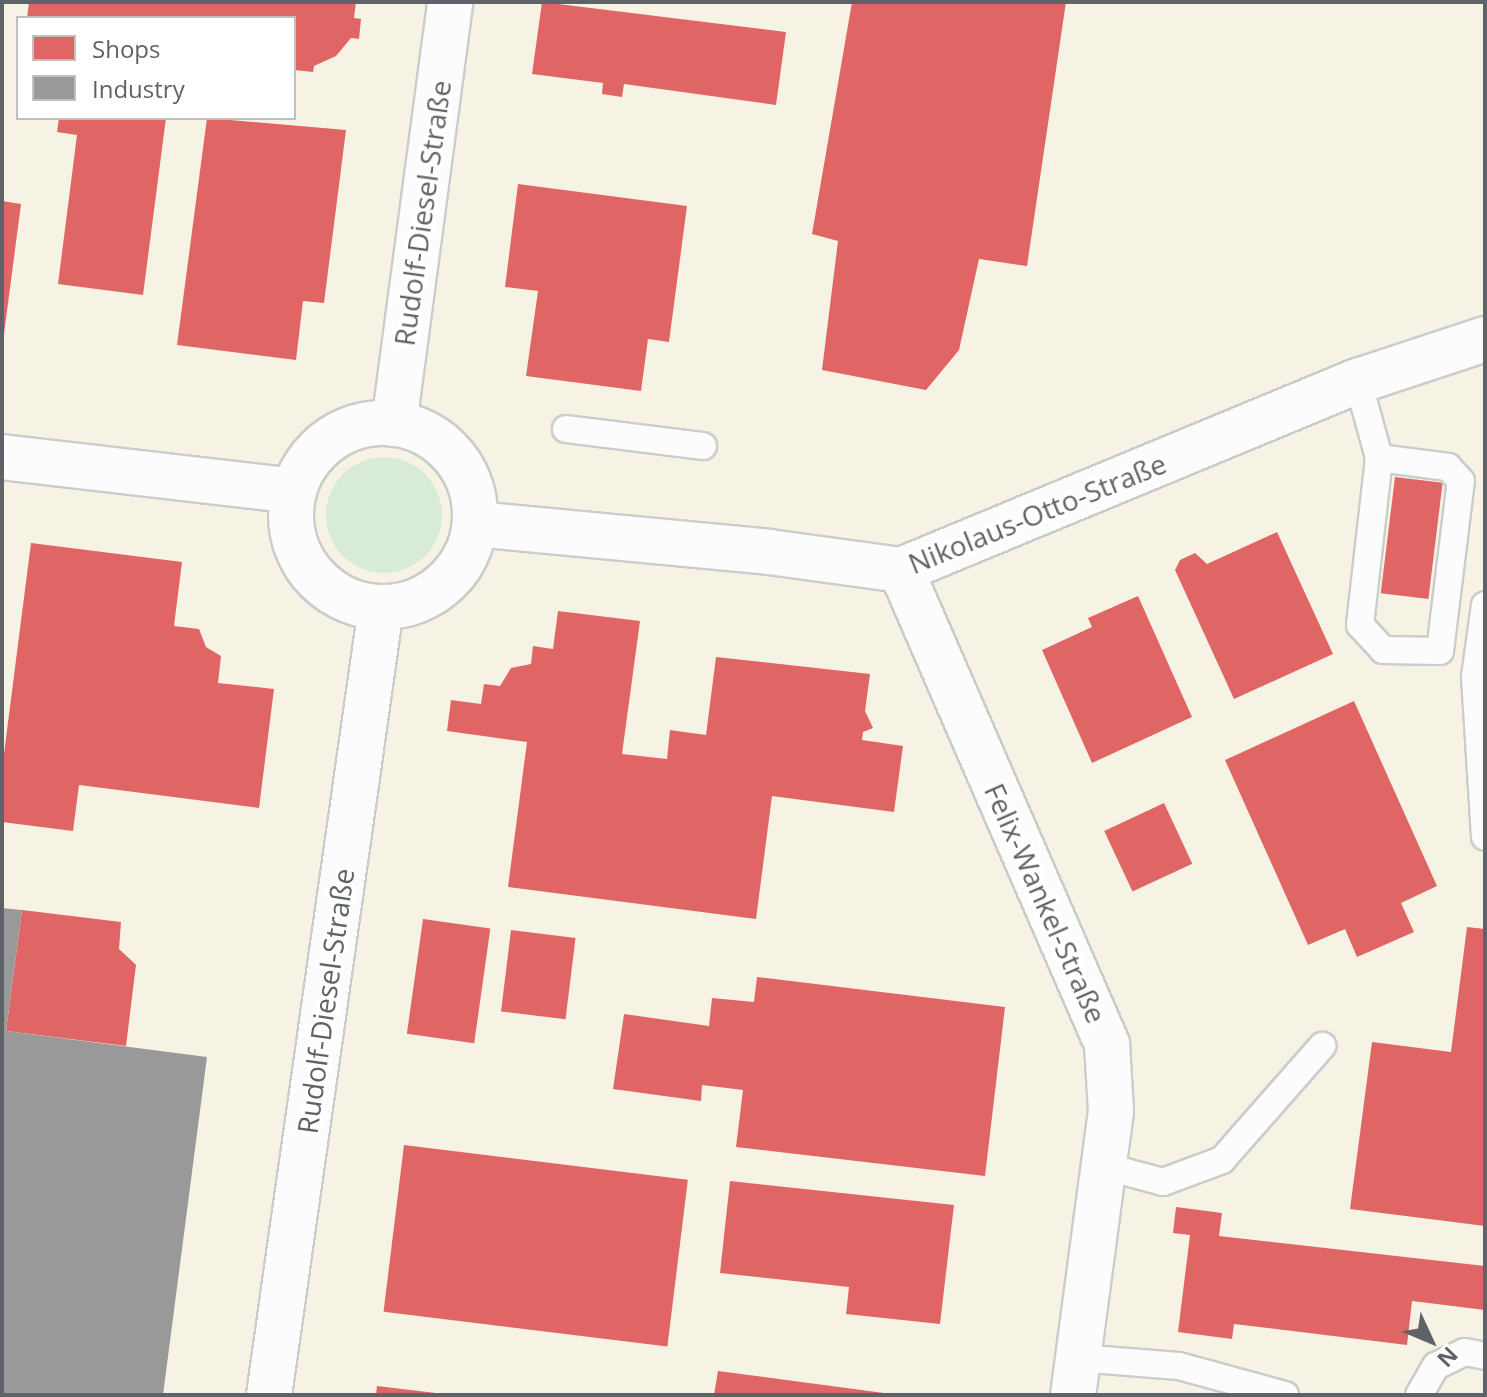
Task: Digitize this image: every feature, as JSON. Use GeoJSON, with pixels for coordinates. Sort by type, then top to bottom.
{"type":"FeatureCollection","features":[{"type":"Feature","properties":{"kind":"street","name":"Rudolf-Diesel-Straße"},"geometry":{"type":"LineString","coordinates":[[394,424],[450,2]]}},
{"type":"Feature","properties":{"kind":"street","name":"Nikolaus-Otto-Straße"},"geometry":{"type":"LineString","coordinates":[[475,524],[769,552],[901,570],[1358,381],[1485,339]]}},
{"type":"Feature","properties":{"kind":"street"},"geometry":{"type":"LineString","coordinates":[[368,424],[394,424],[422,432],[445,447],[468,483],[475,524],[453,575],[408,604],[381,608],[353,603],[329,590],[309,570],[296,546],[291,518],[294,491],[304,467],[332,439],[368,424]]}},
{"type":"Feature","properties":{"kind":"street"},"geometry":{"type":"LineString","coordinates":[[2,457],[294,491]]}},
{"type":"Feature","properties":{"kind":"street","name":"Felix-Wankel-Straße"},"geometry":{"type":"LineString","coordinates":[[901,570],[1099,1017],[1107,1044],[1111,1111],[1075,1376]]}},
{"type":"Feature","properties":{"kind":"street","name":"Rudolf-Diesel-Straße"},"geometry":{"type":"LineString","coordinates":[[269,1395],[381,608]]}},
{"type":"Feature","properties":{"kind":"lane"},"geometry":{"type":"LineString","coordinates":[[1358,381],[1379,458],[1360,625],[1383,650],[1440,651],[1461,481],[1448,467],[1379,458]]}},
{"type":"Feature","properties":{"kind":"lane"},"geometry":{"type":"LineString","coordinates":[[566,429],[703,446]]}},
{"type":"Feature","properties":{"kind":"lane"},"geometry":{"type":"LineString","coordinates":[[1485,605],[1475,677],[1485,837]]}},
{"type":"Feature","properties":{"kind":"lane"},"geometry":{"type":"LineString","coordinates":[[1104,1166],[1163,1182],[1222,1160],[1322,1046]]}},
{"type":"Feature","properties":{"kind":"lane"},"geometry":{"type":"LineString","coordinates":[[1419,1395],[1436,1366],[1465,1352],[1485,1356]]}},
{"type":"Feature","properties":{"kind":"lane"},"geometry":{"type":"LineString","coordinates":[[1075,1376],[1179,1366],[1285,1395]]}},
{"type":"Feature","properties":{"kind":"shaded area"},"geometry":{"type":"Polygon","coordinates":[[[2,2],[1485,2],[1485,1395],[2,1395],[2,2]]]}},
{"type":"Feature","properties":{"kind":"green space"},"geometry":{"type":"Polygon","coordinates":[[[384,457],[406,461],[425,474],[438,493],[442,515],[438,537],[425,556],[406,569],[384,573],[362,569],[343,556],[330,537],[326,515],[330,493],[343,474],[362,461],[384,457]]]}},
{"type":"Feature","properties":{"kind":"building: Shops"},"geometry":{"type":"Polygon","coordinates":[[[29,2],[356,2],[354,18],[361,19],[359,39],[351,38],[336,56],[314,66],[313,72],[296,70],[296,16],[27,16],[29,2]]]}},
{"type":"Feature","properties":{"kind":"building: Shops"},"geometry":{"type":"Polygon","coordinates":[[[542,2],[786,32],[776,105],[624,84],[622,97],[602,94],[603,83],[532,74],[542,2]]]}},
{"type":"Feature","properties":{"kind":"building: Shops"},"geometry":{"type":"Polygon","coordinates":[[[852,2],[1066,2],[1027,266],[979,259],[959,350],[926,390],[822,370],[838,241],[812,234],[852,2]]]}},
{"type":"Feature","properties":{"kind":"building: Shops"},"geometry":{"type":"Polygon","coordinates":[[[59,120],[166,120],[143,295],[58,284],[77,135],[57,132],[59,120]]]}},
{"type":"Feature","properties":{"kind":"building: Shops"},"geometry":{"type":"Polygon","coordinates":[[[207,120],[346,130],[324,303],[303,301],[296,360],[177,345],[207,120]]]}},
{"type":"Feature","properties":{"kind":"building: Shops"},"geometry":{"type":"Polygon","coordinates":[[[518,184],[687,206],[669,342],[648,339],[641,391],[526,376],[538,291],[505,287],[518,184]]]}},
{"type":"Feature","properties":{"kind":"building: Shops"},"geometry":{"type":"Polygon","coordinates":[[[2,201],[21,204],[4,334],[2,333],[2,201]]]}},
{"type":"Feature","properties":{"kind":"building: Shops"},"geometry":{"type":"Polygon","coordinates":[[[1395,477],[1443,483],[1428,599],[1381,593],[1395,477]]]}},
{"type":"Feature","properties":{"kind":"building: Shops"},"geometry":{"type":"Polygon","coordinates":[[[1277,532],[1333,654],[1234,699],[1175,570],[1180,560],[1195,553],[1207,564],[1277,532]]]}},
{"type":"Feature","properties":{"kind":"building: Shops"},"geometry":{"type":"Polygon","coordinates":[[[31,543],[182,562],[174,626],[199,629],[206,647],[221,656],[218,683],[274,689],[259,808],[79,785],[73,831],[2,822],[2,769],[31,543]]]}},
{"type":"Feature","properties":{"kind":"building: Shops"},"geometry":{"type":"Polygon","coordinates":[[[1138,596],[1192,717],[1092,763],[1042,650],[1092,627],[1088,618],[1138,596]]]}},
{"type":"Feature","properties":{"kind":"building: Shops"},"geometry":{"type":"Polygon","coordinates":[[[558,611],[640,621],[622,754],[667,759],[670,730],[706,735],[716,657],[870,674],[865,711],[873,728],[863,732],[862,740],[903,746],[894,812],[772,796],[756,919],[508,887],[527,742],[447,731],[451,700],[481,704],[484,684],[500,686],[511,668],[531,664],[533,646],[553,649],[558,611]]]}},
{"type":"Feature","properties":{"kind":"building: Shops"},"geometry":{"type":"Polygon","coordinates":[[[1354,701],[1437,886],[1401,903],[1414,932],[1357,957],[1345,929],[1308,945],[1225,760],[1354,701]]]}},
{"type":"Feature","properties":{"kind":"building: Shops"},"geometry":{"type":"Polygon","coordinates":[[[1164,803],[1192,864],[1132,892],[1104,831],[1164,803]]]}},
{"type":"Feature","properties":{"kind":"building: Shops"},"geometry":{"type":"Polygon","coordinates":[[[22,910],[121,922],[119,949],[136,965],[126,1046],[6,1031],[22,910]]]}},
{"type":"Feature","properties":{"kind":"building: Shops"},"geometry":{"type":"Polygon","coordinates":[[[423,919],[490,928],[474,1043],[407,1034],[423,919]]]}},
{"type":"Feature","properties":{"kind":"building: Shops"},"geometry":{"type":"Polygon","coordinates":[[[1467,927],[1485,929],[1485,1226],[1350,1209],[1372,1042],[1451,1052],[1467,927]]]}},
{"type":"Feature","properties":{"kind":"building: Shops"},"geometry":{"type":"Polygon","coordinates":[[[511,930],[576,938],[566,1019],[501,1011],[511,930]]]}},
{"type":"Feature","properties":{"kind":"building: Shops"},"geometry":{"type":"Polygon","coordinates":[[[757,977],[1005,1007],[985,1176],[736,1147],[743,1090],[702,1085],[701,1101],[613,1089],[624,1014],[709,1026],[712,998],[754,1002],[757,977]]]}},
{"type":"Feature","properties":{"kind":"building: Shops"},"geometry":{"type":"Polygon","coordinates":[[[404,1145],[688,1180],[667,1347],[384,1312],[404,1145]]]}},
{"type":"Feature","properties":{"kind":"building: Shops"},"geometry":{"type":"Polygon","coordinates":[[[730,1181],[954,1205],[940,1324],[846,1314],[849,1287],[720,1273],[730,1181]]]}},
{"type":"Feature","properties":{"kind":"building: Shops"},"geometry":{"type":"Polygon","coordinates":[[[1176,1207],[1222,1213],[1219,1236],[1485,1266],[1485,1310],[1412,1301],[1407,1345],[1234,1324],[1232,1339],[1178,1332],[1190,1235],[1173,1233],[1176,1207]]]}},
{"type":"Feature","properties":{"kind":"building: Shops"},"geometry":{"type":"Polygon","coordinates":[[[718,1371],[884,1393],[884,1395],[714,1395],[718,1371]]]}},
{"type":"Feature","properties":{"kind":"building: Shops"},"geometry":{"type":"Polygon","coordinates":[[[377,1386],[436,1393],[436,1395],[376,1395],[377,1386]]]}},
{"type":"Feature","properties":{"kind":"building: Industry"},"geometry":{"type":"Polygon","coordinates":[[[2,908],[22,910],[6,1031],[207,1057],[163,1395],[2,1395],[2,908]]]}}]}
